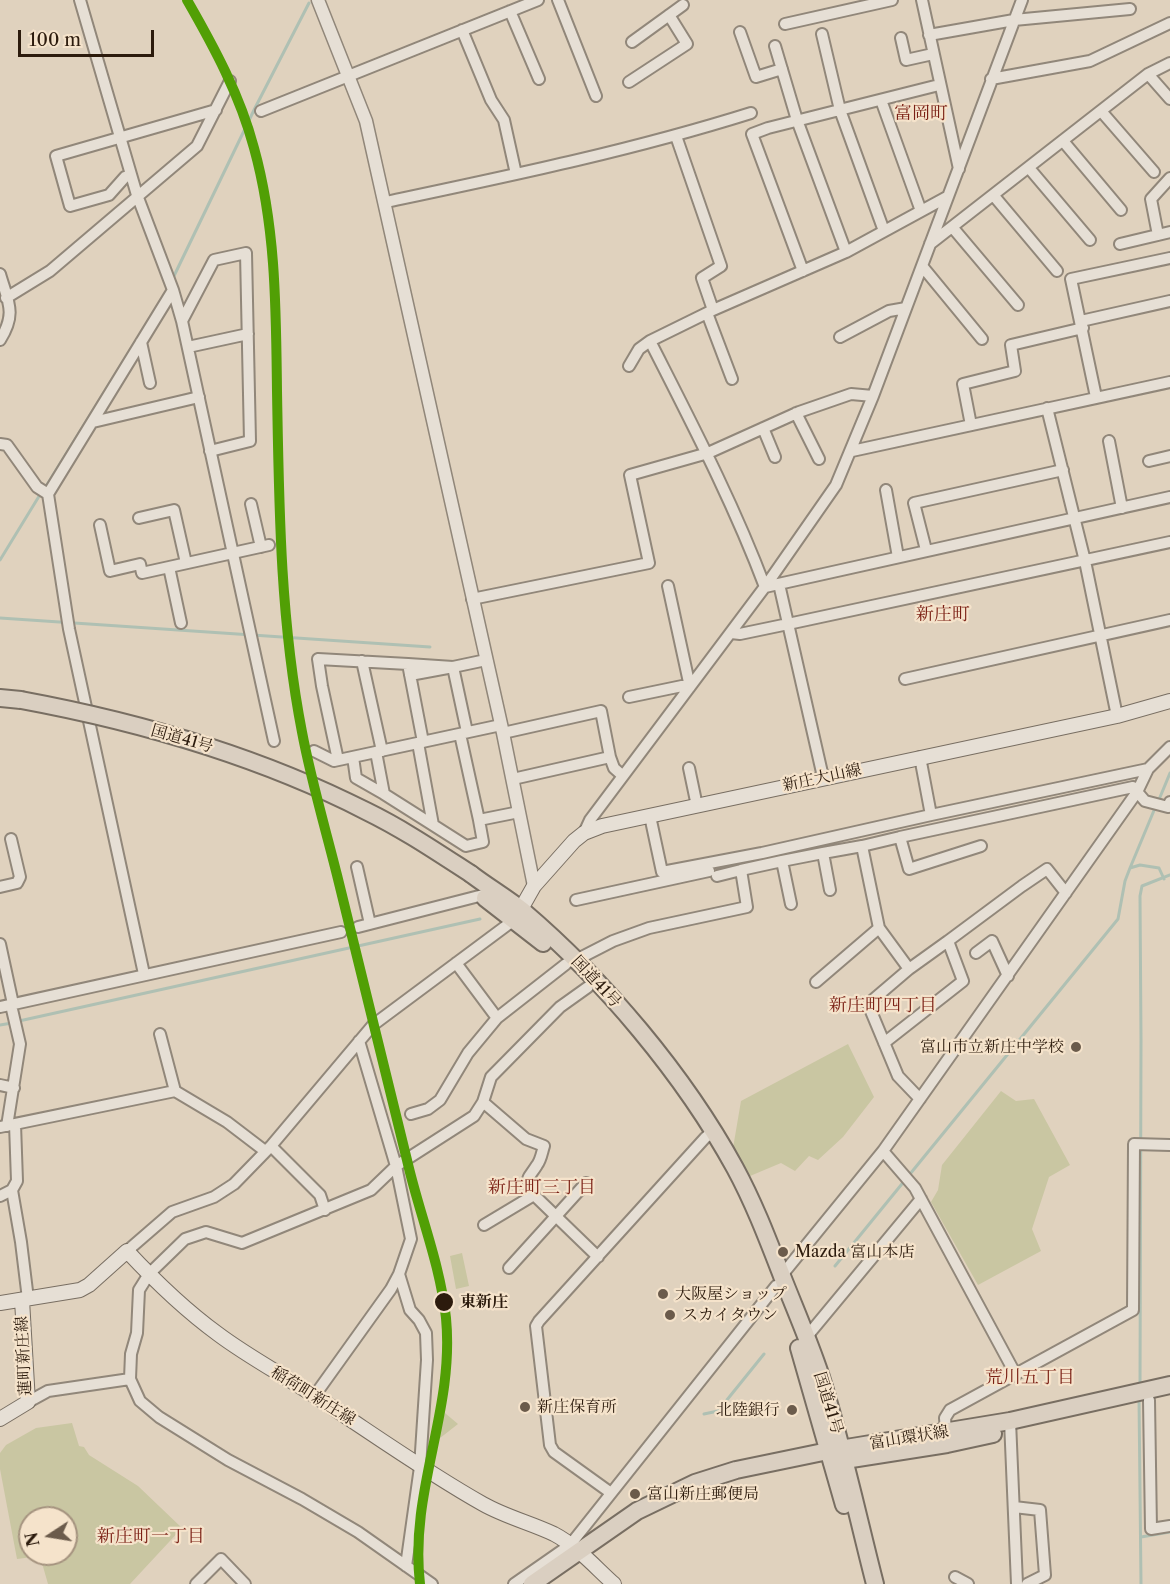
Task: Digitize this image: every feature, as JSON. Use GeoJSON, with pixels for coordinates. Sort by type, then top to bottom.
{"type":"FeatureCollection","features":[{"type":"Feature","properties":{"kind":"main road","name":"国道41号"},"geometry":{"type":"LineString","coordinates":[[0,698],[21,705]]}},
{"type":"Feature","properties":{"kind":"main road","name":"新庄大山線"},"geometry":{"type":"LineString","coordinates":[[518,915],[534,886],[574,841],[584,833],[602,826],[1116,716],[1170,701]]}},
{"type":"Feature","properties":{"kind":"main road","name":"国道41号"},"geometry":{"type":"LineString","coordinates":[[0,707],[21,705],[76,710],[251,760],[307,782],[368,811],[424,843],[518,915],[571,962],[670,1068],[711,1138],[726,1174],[779,1281],[803,1342],[875,1584]]}},
{"type":"Feature","properties":{"kind":"main road","name":"国道41号"},"geometry":{"type":"LineString","coordinates":[[468,878],[483,895],[518,915]]}},
{"type":"Feature","properties":{"kind":"main road","name":"国道41号"},"geometry":{"type":"LineString","coordinates":[[571,962],[588,987],[632,1036],[711,1138]]}},
{"type":"Feature","properties":{"kind":"main road","name":"稲荷町新庄線"},"geometry":{"type":"LineString","coordinates":[[127,1251],[149,1274],[219,1335],[276,1373],[315,1395],[420,1467],[483,1505],[511,1519],[554,1534],[614,1584]]}},
{"type":"Feature","properties":{"kind":"main road"},"geometry":{"type":"LineString","coordinates":[[25,1299],[80,1290],[89,1285],[127,1251]]}},
{"type":"Feature","properties":{"kind":"main road","name":"蓮町新庄線"},"geometry":{"type":"LineString","coordinates":[[0,1303],[25,1299],[28,1402],[0,1419]]}},
{"type":"Feature","properties":{"kind":"main road","name":"富山環状線"},"geometry":{"type":"LineString","coordinates":[[1140,1397],[1170,1384]]}},
{"type":"Feature","properties":{"kind":"main road","name":"富山環状線"},"geometry":{"type":"LineString","coordinates":[[837,1455],[947,1444],[1010,1426],[1140,1397],[1170,1396]]}},
{"type":"Feature","properties":{"kind":"main road","name":"富山環状線"},"geometry":{"type":"LineString","coordinates":[[532,1584],[577,1551],[705,1490],[741,1479],[815,1463],[837,1455],[946,1431],[1010,1426]]}},
{"type":"Feature","properties":{"kind":"main road","name":"国道41号"},"geometry":{"type":"LineString","coordinates":[[837,1455],[864,1584]]}},
{"type":"Feature","properties":{"kind":"main road","name":"富山環状線"},"geometry":{"type":"LineString","coordinates":[[548,1584],[577,1551]]}},
{"type":"Feature","properties":{"kind":"street"},"geometry":{"type":"LineString","coordinates":[[80,0],[137,195],[182,321],[274,741]]}},
{"type":"Feature","properties":{"kind":"street"},"geometry":{"type":"LineString","coordinates":[[319,0],[366,121],[386,202],[513,779],[534,886]]}},
{"type":"Feature","properties":{"kind":"street"},"geometry":{"type":"LineString","coordinates":[[261,111],[538,0]]}},
{"type":"Feature","properties":{"kind":"street"},"geometry":{"type":"LineString","coordinates":[[558,0],[596,96]]}},
{"type":"Feature","properties":{"kind":"street"},"geometry":{"type":"LineString","coordinates":[[785,24],[892,0]]}},
{"type":"Feature","properties":{"kind":"street"},"geometry":{"type":"LineString","coordinates":[[922,0],[959,169]]}},
{"type":"Feature","properties":{"kind":"street"},"geometry":{"type":"LineString","coordinates":[[584,833],[590,820],[765,587],[836,485],[852,451],[1022,0]]}},
{"type":"Feature","properties":{"kind":"street"},"geometry":{"type":"LineString","coordinates":[[632,42],[685,2]]}},
{"type":"Feature","properties":{"kind":"street"},"geometry":{"type":"LineString","coordinates":[[929,35],[1014,20],[1130,9]]}},
{"type":"Feature","properties":{"kind":"street"},"geometry":{"type":"LineString","coordinates":[[510,11],[538,80]]}},
{"type":"Feature","properties":{"kind":"street"},"geometry":{"type":"LineString","coordinates":[[629,82],[687,44],[669,15]]}},
{"type":"Feature","properties":{"kind":"street"},"geometry":{"type":"LineString","coordinates":[[992,79],[1090,61],[1170,23]]}},
{"type":"Feature","properties":{"kind":"street"},"geometry":{"type":"LineString","coordinates":[[462,30],[491,100],[504,120],[516,174]]}},
{"type":"Feature","properties":{"kind":"street"},"geometry":{"type":"LineString","coordinates":[[740,32],[756,77],[782,69]]}},
{"type":"Feature","properties":{"kind":"street"},"geometry":{"type":"LineString","coordinates":[[822,34],[840,110],[884,231]]}},
{"type":"Feature","properties":{"kind":"street"},"geometry":{"type":"LineString","coordinates":[[901,38],[906,60],[933,54]]}},
{"type":"Feature","properties":{"kind":"street"},"geometry":{"type":"LineString","coordinates":[[775,46],[797,120],[846,252]]}},
{"type":"Feature","properties":{"kind":"street"},"geometry":{"type":"LineString","coordinates":[[930,244],[1148,74],[1170,63]]}},
{"type":"Feature","properties":{"kind":"street"},"geometry":{"type":"LineString","coordinates":[[1148,74],[1170,99]]}},
{"type":"Feature","properties":{"kind":"street"},"geometry":{"type":"LineString","coordinates":[[5,304],[50,271],[197,146],[230,81]]}},
{"type":"Feature","properties":{"kind":"street"},"geometry":{"type":"LineString","coordinates":[[803,271],[752,134],[797,120],[939,84]]}},
{"type":"Feature","properties":{"kind":"street"},"geometry":{"type":"LineString","coordinates":[[881,100],[921,211]]}},
{"type":"Feature","properties":{"kind":"street"},"geometry":{"type":"LineString","coordinates":[[131,175],[125,177],[109,195],[70,206],[56,156],[216,110]]}},
{"type":"Feature","properties":{"kind":"street"},"geometry":{"type":"LineString","coordinates":[[1101,111],[1154,172]]}},
{"type":"Feature","properties":{"kind":"street"},"geometry":{"type":"LineString","coordinates":[[386,202],[676,136],[751,113]]}},
{"type":"Feature","properties":{"kind":"street"},"geometry":{"type":"LineString","coordinates":[[676,136],[721,266],[702,278],[710,312],[732,379]]}},
{"type":"Feature","properties":{"kind":"street"},"geometry":{"type":"LineString","coordinates":[[1063,141],[1121,210]]}},
{"type":"Feature","properties":{"kind":"street"},"geometry":{"type":"LineString","coordinates":[[1029,168],[1090,240]]}},
{"type":"Feature","properties":{"kind":"street"},"geometry":{"type":"LineString","coordinates":[[1158,235],[1150,199],[1170,178]]}},
{"type":"Feature","properties":{"kind":"street"},"geometry":{"type":"LineString","coordinates":[[994,196],[1057,271]]}},
{"type":"Feature","properties":{"kind":"street"},"geometry":{"type":"LineString","coordinates":[[629,366],[639,349],[650,341],[846,252],[947,197]]}},
{"type":"Feature","properties":{"kind":"street"},"geometry":{"type":"LineString","coordinates":[[952,228],[1018,305]]}},
{"type":"Feature","properties":{"kind":"street"},"geometry":{"type":"LineString","coordinates":[[1120,244],[1170,232]]}},
{"type":"Feature","properties":{"kind":"street"},"geometry":{"type":"LineString","coordinates":[[182,321],[214,260],[246,253],[250,441],[210,451]]}},
{"type":"Feature","properties":{"kind":"street"},"geometry":{"type":"LineString","coordinates":[[1096,398],[1071,279],[1170,258]]}},
{"type":"Feature","properties":{"kind":"street"},"geometry":{"type":"LineString","coordinates":[[922,266],[982,339]]}},
{"type":"Feature","properties":{"kind":"street"},"geometry":{"type":"LineString","coordinates":[[0,274],[8,326],[0,340]]}},
{"type":"Feature","properties":{"kind":"street"},"geometry":{"type":"LineString","coordinates":[[144,974],[69,628],[48,494],[173,291]]}},
{"type":"Feature","properties":{"kind":"street"},"geometry":{"type":"LineString","coordinates":[[971,424],[963,384],[1015,371],[1011,345],[1170,301]]}},
{"type":"Feature","properties":{"kind":"street"},"geometry":{"type":"LineString","coordinates":[[840,337],[889,311],[906,308]]}},
{"type":"Feature","properties":{"kind":"street"},"geometry":{"type":"LineString","coordinates":[[188,347],[248,334]]}},
{"type":"Feature","properties":{"kind":"street"},"geometry":{"type":"LineString","coordinates":[[650,341],[708,453],[747,540],[765,587]]}},
{"type":"Feature","properties":{"kind":"street"},"geometry":{"type":"LineString","coordinates":[[141,342],[150,383]]}},
{"type":"Feature","properties":{"kind":"street"},"geometry":{"type":"LineString","coordinates":[[852,451],[1170,382]]}},
{"type":"Feature","properties":{"kind":"street"},"geometry":{"type":"LineString","coordinates":[[472,599],[649,563],[630,475],[708,453],[796,413],[851,394],[873,396]]}},
{"type":"Feature","properties":{"kind":"street"},"geometry":{"type":"LineString","coordinates":[[93,422],[199,398]]}},
{"type":"Feature","properties":{"kind":"street"},"geometry":{"type":"LineString","coordinates":[[1047,408],[1085,561],[1116,716]]}},
{"type":"Feature","properties":{"kind":"street"},"geometry":{"type":"LineString","coordinates":[[796,413],[819,459]]}},
{"type":"Feature","properties":{"kind":"street"},"geometry":{"type":"LineString","coordinates":[[763,428],[776,457]]}},
{"type":"Feature","properties":{"kind":"street"},"geometry":{"type":"LineString","coordinates":[[1109,441],[1122,508]]}},
{"type":"Feature","properties":{"kind":"street"},"geometry":{"type":"LineString","coordinates":[[0,444],[6,445],[37,487],[48,494]]}},
{"type":"Feature","properties":{"kind":"street"},"geometry":{"type":"LineString","coordinates":[[1149,461],[1170,456]]}},
{"type":"Feature","properties":{"kind":"street"},"geometry":{"type":"LineString","coordinates":[[926,550],[914,503],[1063,470]]}},
{"type":"Feature","properties":{"kind":"street"},"geometry":{"type":"LineString","coordinates":[[886,490],[898,556]]}},
{"type":"Feature","properties":{"kind":"street"},"geometry":{"type":"LineString","coordinates":[[765,587],[1170,497]]}},
{"type":"Feature","properties":{"kind":"street"},"geometry":{"type":"LineString","coordinates":[[100,525],[110,571],[140,564],[142,573],[265,546],[251,504]]}},
{"type":"Feature","properties":{"kind":"street"},"geometry":{"type":"LineString","coordinates":[[139,518],[174,510],[186,563]]}},
{"type":"Feature","properties":{"kind":"street"},"geometry":{"type":"LineString","coordinates":[[730,633],[740,634],[1170,542]]}},
{"type":"Feature","properties":{"kind":"street"},"geometry":{"type":"LineString","coordinates":[[168,567],[181,623]]}},
{"type":"Feature","properties":{"kind":"street"},"geometry":{"type":"LineString","coordinates":[[779,584],[823,777]]}},
{"type":"Feature","properties":{"kind":"street"},"geometry":{"type":"LineString","coordinates":[[668,586],[690,687]]}},
{"type":"Feature","properties":{"kind":"street"},"geometry":{"type":"LineString","coordinates":[[905,679],[1170,620]]}},
{"type":"Feature","properties":{"kind":"street"},"geometry":{"type":"LineString","coordinates":[[339,760],[321,686],[318,659],[453,667]]}},
{"type":"Feature","properties":{"kind":"street"},"geometry":{"type":"LineString","coordinates":[[410,675],[486,660]]}},
{"type":"Feature","properties":{"kind":"street"},"geometry":{"type":"LineString","coordinates":[[362,661],[379,752],[384,794]]}},
{"type":"Feature","properties":{"kind":"street"},"geometry":{"type":"LineString","coordinates":[[408,664],[434,825]]}},
{"type":"Feature","properties":{"kind":"street"},"geometry":{"type":"LineString","coordinates":[[353,757],[356,778],[466,846],[483,842],[453,667]]}},
{"type":"Feature","properties":{"kind":"street"},"geometry":{"type":"LineString","coordinates":[[629,697],[682,686],[690,687]]}},
{"type":"Feature","properties":{"kind":"street"},"geometry":{"type":"LineString","coordinates":[[314,751],[334,761],[464,733],[502,729],[601,711],[610,757],[614,768],[623,776]]}},
{"type":"Feature","properties":{"kind":"street"},"geometry":{"type":"LineString","coordinates":[[514,1584],[577,1551],[611,1493],[883,1151],[1066,893],[1141,797],[1148,770],[1170,747]]}},
{"type":"Feature","properties":{"kind":"street"},"geometry":{"type":"LineString","coordinates":[[513,779],[610,757]]}},
{"type":"Feature","properties":{"kind":"street"},"geometry":{"type":"LineString","coordinates":[[920,757],[931,815]]}},
{"type":"Feature","properties":{"kind":"street"},"geometry":{"type":"LineString","coordinates":[[689,768],[698,806]]}},
{"type":"Feature","properties":{"kind":"street"},"geometry":{"type":"LineString","coordinates":[[662,872],[762,853],[1148,770]]}},
{"type":"Feature","properties":{"kind":"street"},"geometry":{"type":"LineString","coordinates":[[576,900],[655,883],[741,870],[823,854],[1133,787],[1141,797],[1166,804]]}},
{"type":"Feature","properties":{"kind":"street"},"geometry":{"type":"LineString","coordinates":[[479,820],[519,812]]}},
{"type":"Feature","properties":{"kind":"street"},"geometry":{"type":"LineString","coordinates":[[650,816],[662,872],[655,883]]}},
{"type":"Feature","properties":{"kind":"street"},"geometry":{"type":"LineString","coordinates":[[900,837],[909,868],[981,846]]}},
{"type":"Feature","properties":{"kind":"street"},"geometry":{"type":"LineString","coordinates":[[0,887],[17,883],[20,877],[12,839]]}},
{"type":"Feature","properties":{"kind":"street"},"geometry":{"type":"LineString","coordinates":[[861,846],[879,928],[909,969]]}},
{"type":"Feature","properties":{"kind":"street"},"geometry":{"type":"LineString","coordinates":[[823,854],[830,890]]}},
{"type":"Feature","properties":{"kind":"street"},"geometry":{"type":"LineString","coordinates":[[782,861],[791,904]]}},
{"type":"Feature","properties":{"kind":"street"},"geometry":{"type":"LineString","coordinates":[[357,867],[370,924]]}},
{"type":"Feature","properties":{"kind":"street"},"geometry":{"type":"LineString","coordinates":[[920,1099],[898,1076],[868,1004],[909,969],[1047,869],[1066,893]]}},
{"type":"Feature","properties":{"kind":"street"},"geometry":{"type":"LineString","coordinates":[[411,1114],[428,1109],[440,1100],[468,1053],[497,1017],[571,962],[613,940],[649,928],[747,907],[741,870]]}},
{"type":"Feature","properties":{"kind":"street"},"geometry":{"type":"LineString","coordinates":[[358,927],[483,895]]}},
{"type":"Feature","properties":{"kind":"street"},"geometry":{"type":"LineString","coordinates":[[127,1251],[172,1212],[214,1197],[234,1184],[378,1021],[518,915]]}},
{"type":"Feature","properties":{"kind":"street"},"geometry":{"type":"LineString","coordinates":[[816,982],[879,928]]}},
{"type":"Feature","properties":{"kind":"street"},"geometry":{"type":"LineString","coordinates":[[9,1006],[144,974],[341,932]]}},
{"type":"Feature","properties":{"kind":"street"},"geometry":{"type":"LineString","coordinates":[[976,953],[992,941],[1008,976]]}},
{"type":"Feature","properties":{"kind":"street"},"geometry":{"type":"LineString","coordinates":[[884,1043],[963,981],[948,942]]}},
{"type":"Feature","properties":{"kind":"street"},"geometry":{"type":"LineString","coordinates":[[0,945],[9,1006],[20,1044],[8,1126],[17,1181],[12,1190],[0,1196]]}},
{"type":"Feature","properties":{"kind":"street"},"geometry":{"type":"LineString","coordinates":[[456,963],[497,1017]]}},
{"type":"Feature","properties":{"kind":"street"},"geometry":{"type":"LineString","coordinates":[[432,1584],[330,1516],[228,1460],[159,1417],[140,1401],[130,1379],[131,1354],[137,1333],[139,1290],[149,1274],[185,1239],[206,1232],[242,1243],[371,1190],[396,1166],[474,1116],[483,1102],[491,1077],[560,1007],[588,987]]}},
{"type":"Feature","properties":{"kind":"street"},"geometry":{"type":"LineString","coordinates":[[160,1034],[175,1091]]}},
{"type":"Feature","properties":{"kind":"street"},"geometry":{"type":"LineString","coordinates":[[315,1395],[391,1289],[399,1274],[411,1239],[396,1166],[359,1041]]}},
{"type":"Feature","properties":{"kind":"street"},"geometry":{"type":"LineString","coordinates":[[0,1085],[14,1088]]}},
{"type":"Feature","properties":{"kind":"street"},"geometry":{"type":"LineString","coordinates":[[8,1126],[175,1091],[268,1148],[320,1195],[325,1210]]}},
{"type":"Feature","properties":{"kind":"street"},"geometry":{"type":"LineString","coordinates":[[483,1102],[526,1139],[544,1146],[539,1164],[528,1176],[527,1183],[534,1195],[598,1257]]}},
{"type":"Feature","properties":{"kind":"street"},"geometry":{"type":"LineString","coordinates":[[611,1493],[554,1452],[550,1445],[536,1326],[663,1184],[673,1183],[711,1138]]}},
{"type":"Feature","properties":{"kind":"street"},"geometry":{"type":"LineString","coordinates":[[946,1431],[945,1418],[950,1410],[1133,1310],[1134,1144],[1170,1145]]}},
{"type":"Feature","properties":{"kind":"street"},"geometry":{"type":"LineString","coordinates":[[883,1151],[915,1188],[1016,1375]]}},
{"type":"Feature","properties":{"kind":"street"},"geometry":{"type":"LineString","coordinates":[[509,1268],[586,1183]]}},
{"type":"Feature","properties":{"kind":"street"},"geometry":{"type":"LineString","coordinates":[[12,1190],[21,1242],[25,1299]]}},
{"type":"Feature","properties":{"kind":"street"},"geometry":{"type":"LineString","coordinates":[[484,1225],[534,1195]]}},
{"type":"Feature","properties":{"kind":"street"},"geometry":{"type":"LineString","coordinates":[[803,1342],[921,1199]]}},
{"type":"Feature","properties":{"kind":"street"},"geometry":{"type":"LineString","coordinates":[[399,1274],[410,1310],[426,1333],[427,1360],[420,1467],[406,1566]]}},
{"type":"Feature","properties":{"kind":"street"},"geometry":{"type":"LineString","coordinates":[[28,1402],[48,1391],[130,1379]]}},
{"type":"Feature","properties":{"kind":"street"},"geometry":{"type":"LineString","coordinates":[[1140,1397],[1151,1529],[1170,1526]]}},
{"type":"Feature","properties":{"kind":"street"},"geometry":{"type":"LineString","coordinates":[[1010,1426],[1017,1584]]}},
{"type":"Feature","properties":{"kind":"street"},"geometry":{"type":"LineString","coordinates":[[1014,1507],[1040,1510],[1045,1575],[1027,1584]]}},
{"type":"Feature","properties":{"kind":"street"},"geometry":{"type":"LineString","coordinates":[[196,1584],[221,1559],[245,1584]]}},
{"type":"Feature","properties":{"kind":"street"},"geometry":{"type":"LineString","coordinates":[[955,1577],[968,1584]]}},
{"type":"Feature","properties":{"kind":"shaded area"},"geometry":{"type":"Polygon","coordinates":[[[848,1044],[874,1097],[843,1137],[818,1160],[809,1156],[795,1171],[781,1163],[750,1176],[733,1148],[741,1101],[848,1044]]]}},
{"type":"Feature","properties":{"kind":"shaded area"},"geometry":{"type":"Polygon","coordinates":[[[1001,1091],[1016,1101],[1034,1099],[1070,1165],[1049,1177],[1032,1229],[1041,1251],[978,1285],[931,1202],[938,1190],[942,1165],[1001,1091]]]}},
{"type":"Feature","properties":{"kind":"shaded area"},"geometry":{"type":"Polygon","coordinates":[[[462,1253],[469,1286],[456,1289],[450,1256],[462,1253]]]}},
{"type":"Feature","properties":{"kind":"shaded area"},"geometry":{"type":"Polygon","coordinates":[[[445,1413],[458,1424],[435,1442],[445,1413]]]}},
{"type":"Feature","properties":{"kind":"shaded area"},"geometry":{"type":"Polygon","coordinates":[[[72,1423],[79,1446],[84,1447],[89,1455],[138,1486],[182,1528],[130,1584],[48,1584],[43,1566],[78,1566],[78,1506],[18,1506],[17,1559],[0,1469],[0,1453],[6,1445],[36,1428],[72,1423]]]}},
{"type":"Feature","properties":{"kind":"waterway"},"geometry":{"type":"LineString","coordinates":[[173,278],[255,108],[309,3]]}},
{"type":"Feature","properties":{"kind":"waterway"},"geometry":{"type":"LineString","coordinates":[[45,488],[158,305]]}},
{"type":"Feature","properties":{"kind":"waterway"},"geometry":{"type":"LineString","coordinates":[[0,560],[41,493]]}},
{"type":"Feature","properties":{"kind":"waterway"},"geometry":{"type":"LineString","coordinates":[[0,618],[430,647]]}},
{"type":"Feature","properties":{"kind":"waterway"},"geometry":{"type":"LineString","coordinates":[[1158,802],[1170,773]]}},
{"type":"Feature","properties":{"kind":"waterway"},"geometry":{"type":"LineString","coordinates":[[1130,868],[1155,808]]}},
{"type":"Feature","properties":{"kind":"waterway"},"geometry":{"type":"LineString","coordinates":[[835,1266],[1118,919],[1125,881],[1130,868],[1140,865],[1159,868],[1164,879]]}},
{"type":"Feature","properties":{"kind":"waterway"},"geometry":{"type":"LineString","coordinates":[[1140,1385],[1140,896],[1142,886],[1170,875]]}},
{"type":"Feature","properties":{"kind":"waterway"},"geometry":{"type":"LineString","coordinates":[[19,1021],[480,919]]}},
{"type":"Feature","properties":{"kind":"waterway"},"geometry":{"type":"LineString","coordinates":[[342,935],[359,932]]}},
{"type":"Feature","properties":{"kind":"waterway"},"geometry":{"type":"LineString","coordinates":[[0,1025],[12,1023]]}},
{"type":"Feature","properties":{"kind":"waterway"},"geometry":{"type":"LineString","coordinates":[[704,1414],[718,1411],[764,1354]]}},
{"type":"Feature","properties":{"kind":"waterway"},"geometry":{"type":"LineString","coordinates":[[1139,1397],[1141,1584]]}},
{"type":"Feature","properties":{"kind":"waterway"},"geometry":{"type":"LineString","coordinates":[[1141,1537],[1170,1532]]}},
{"type":"Feature","properties":{"kind":"transit line"},"geometry":{"type":"LineString","coordinates":[[187,0],[234,90],[254,148],[267,208],[276,330],[282,562],[295,690],[314,786],[412,1180],[434,1258],[446,1318],[447,1352],[444,1386],[421,1516],[418,1549],[420,1584]]}},
{"type":"Feature","properties":{"kind":"place","name":"富山市立新庄中学校"},"geometry":{"type":"Point","coordinates":[1076,1047]}},
{"type":"Feature","properties":{"kind":"place","name":"Mazda 富山本店"},"geometry":{"type":"Point","coordinates":[783,1252]}},
{"type":"Feature","properties":{"kind":"place","name":"大阪屋ショップ"},"geometry":{"type":"Point","coordinates":[663,1294]}},
{"type":"Feature","properties":{"kind":"place","name":"東新庄"},"geometry":{"type":"Point","coordinates":[444,1302]}},
{"type":"Feature","properties":{"kind":"place","name":"スカイタウン"},"geometry":{"type":"Point","coordinates":[670,1315]}},
{"type":"Feature","properties":{"kind":"place","name":"新庄保育所"},"geometry":{"type":"Point","coordinates":[525,1407]}},
{"type":"Feature","properties":{"kind":"place","name":"北陸銀行"},"geometry":{"type":"Point","coordinates":[792,1410]}},
{"type":"Feature","properties":{"kind":"place","name":"富山新庄郵便局"},"geometry":{"type":"Point","coordinates":[635,1494]}},
{"type":"Feature","properties":{"kind":"district","name":"富岡町"},"geometry":{"type":"Point","coordinates":[921,114]}},
{"type":"Feature","properties":{"kind":"district","name":"新庄町"},"geometry":{"type":"Point","coordinates":[943,615]}},
{"type":"Feature","properties":{"kind":"district","name":"新庄町四丁目"},"geometry":{"type":"Point","coordinates":[883,1006]}},
{"type":"Feature","properties":{"kind":"district","name":"新庄町三丁目"},"geometry":{"type":"Point","coordinates":[542,1188]}},
{"type":"Feature","properties":{"kind":"district","name":"荒川五丁目"},"geometry":{"type":"Point","coordinates":[1030,1378]}},
{"type":"Feature","properties":{"kind":"district","name":"新庄町一丁目"},"geometry":{"type":"Point","coordinates":[151,1537]}}]}
